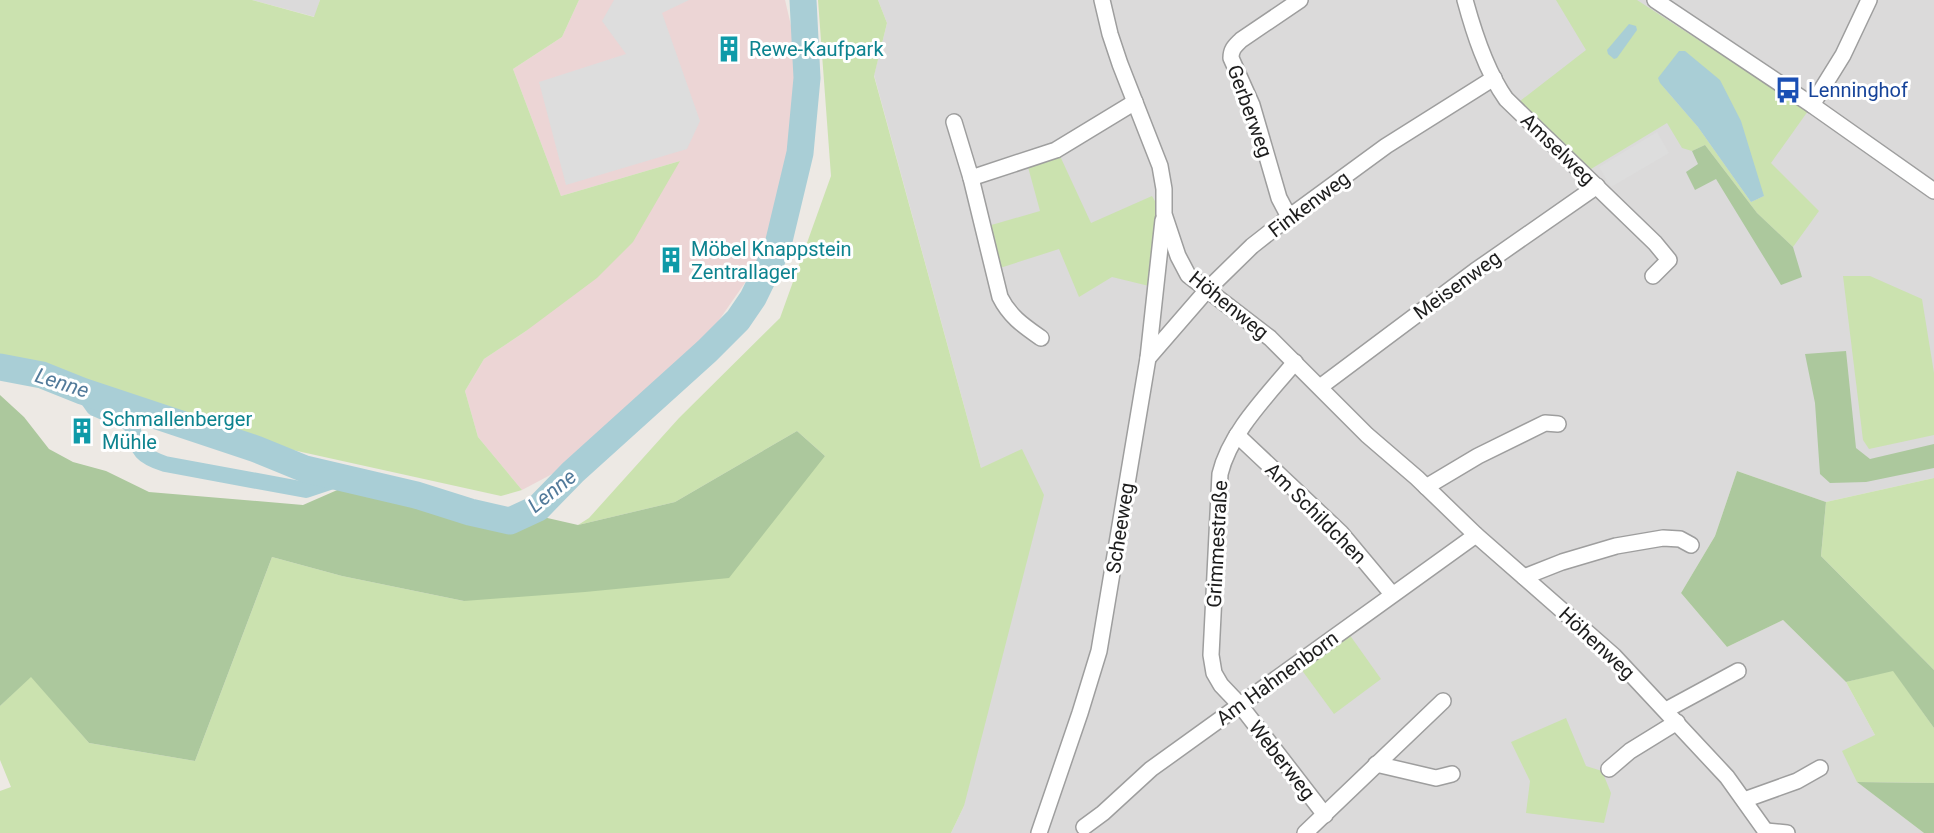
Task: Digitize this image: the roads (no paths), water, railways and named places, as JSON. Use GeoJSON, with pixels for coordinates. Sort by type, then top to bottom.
{"type":"FeatureCollection","features":[{"type":"Feature","properties":{"kind":"street","name":"Höhenweg"},"geometry":{"type":"LineString","coordinates":[[1102,0],[1110,34],[1160,166],[1164,189],[1164,214],[1183,267],[1194,281],[1256,326],[1367,435],[1426,486],[1524,578],[1614,656],[1727,777],[1766,832],[1787,833]]}},
{"type":"Feature","properties":{"kind":"street","name":"Gerberweg"},"geometry":{"type":"LineString","coordinates":[[1289,217],[1279,198],[1252,105],[1231,54],[1234,46],[1241,40],[1300,0]]}},
{"type":"Feature","properties":{"kind":"street","name":"Amselweg"},"geometry":{"type":"LineString","coordinates":[[1465,0],[1494,78],[1506,99],[1655,243],[1668,260],[1653,276]]}},
{"type":"Feature","properties":{"kind":"street"},"geometry":{"type":"LineString","coordinates":[[1655,0],[1812,105],[1934,191]]}},
{"type":"Feature","properties":{"kind":"street"},"geometry":{"type":"LineString","coordinates":[[1812,105],[1843,55],[1869,0]]}},
{"type":"Feature","properties":{"kind":"street","name":"Finkenweg"},"geometry":{"type":"LineString","coordinates":[[1148,358],[1207,290],[1252,246],[1386,146],[1494,78]]}},
{"type":"Feature","properties":{"kind":"street"},"geometry":{"type":"LineString","coordinates":[[971,178],[1056,150],[1135,102]]}},
{"type":"Feature","properties":{"kind":"street"},"geometry":{"type":"LineString","coordinates":[[954,122],[971,178],[1000,297],[1015,320],[1041,339]]}},
{"type":"Feature","properties":{"kind":"street","name":"Meisenweg"},"geometry":{"type":"LineString","coordinates":[[1320,387],[1475,271],[1597,186]]}},
{"type":"Feature","properties":{"kind":"street","name":"Scheeweg"},"geometry":{"type":"LineString","coordinates":[[1039,833],[1099,651],[1148,358],[1164,214]]}},
{"type":"Feature","properties":{"kind":"street","name":"Grimmestraße"},"geometry":{"type":"LineString","coordinates":[[1240,705],[1221,685],[1214,673],[1211,655],[1220,474],[1228,450],[1237,435],[1295,362]]}},
{"type":"Feature","properties":{"kind":"street"},"geometry":{"type":"LineString","coordinates":[[1426,486],[1478,456],[1545,423],[1558,424]]}},
{"type":"Feature","properties":{"kind":"street","name":"Am Schildchen"},"geometry":{"type":"LineString","coordinates":[[1237,435],[1341,533],[1392,594]]}},
{"type":"Feature","properties":{"kind":"street","name":"Am Hahnenborn"},"geometry":{"type":"LineString","coordinates":[[1084,827],[1151,769],[1476,535]]}},
{"type":"Feature","properties":{"kind":"street"},"geometry":{"type":"LineString","coordinates":[[1524,578],[1575,558],[1624,544],[1673,537],[1690,544]]}},
{"type":"Feature","properties":{"kind":"street"},"geometry":{"type":"LineString","coordinates":[[1609,769],[1672,716],[1738,671]]}},
{"type":"Feature","properties":{"kind":"street","name":"Weberweg"},"geometry":{"type":"LineString","coordinates":[[1305,833],[1443,701]]}},
{"type":"Feature","properties":{"kind":"street","name":"Weberweg"},"geometry":{"type":"LineString","coordinates":[[1240,705],[1325,815]]}},
{"type":"Feature","properties":{"kind":"street"},"geometry":{"type":"LineString","coordinates":[[1377,764],[1436,778],[1452,774]]}},
{"type":"Feature","properties":{"kind":"street"},"geometry":{"type":"LineString","coordinates":[[1744,800],[1797,781],[1820,768]]}},
{"type":"Feature","properties":{"kind":"water"},"geometry":{"type":"Polygon","coordinates":[[[1629,24],[1636,26],[1637,30],[1614,59],[1607,50],[1629,24]]]}},
{"type":"Feature","properties":{"kind":"water"},"geometry":{"type":"Polygon","coordinates":[[[1679,51],[1685,51],[1720,80],[1741,121],[1764,196],[1751,202],[1698,127],[1660,83],[1658,78],[1679,51]]]}},
{"type":"Feature","properties":{"kind":"waterway","name":"Lenne"},"geometry":{"type":"LineString","coordinates":[[0,367],[42,375],[82,391],[256,449],[305,469],[416,495],[470,512],[510,521],[538,508],[573,472],[707,351],[738,320],[753,298],[777,249],[800,153],[807,78],[803,0]]}},
{"type":"Feature","properties":{"kind":"waterway"},"geometry":{"type":"LineString","coordinates":[[82,391],[94,408],[131,424],[144,454],[165,464],[306,490],[342,478]]}},
{"type":"Feature","properties":{"kind":"place","name":"Rewe-Kaufpark"},"geometry":{"type":"Point","coordinates":[729,49]}},
{"type":"Feature","properties":{"kind":"place","name":"Lenninghof"},"geometry":{"type":"Point","coordinates":[1788,90]}},
{"type":"Feature","properties":{"kind":"place","name":"Möbel Knappstein Zentrallager"},"geometry":{"type":"Point","coordinates":[671,260]}},
{"type":"Feature","properties":{"kind":"place","name":"Schmallenberger Mühle"},"geometry":{"type":"Point","coordinates":[82,431]}}]}
